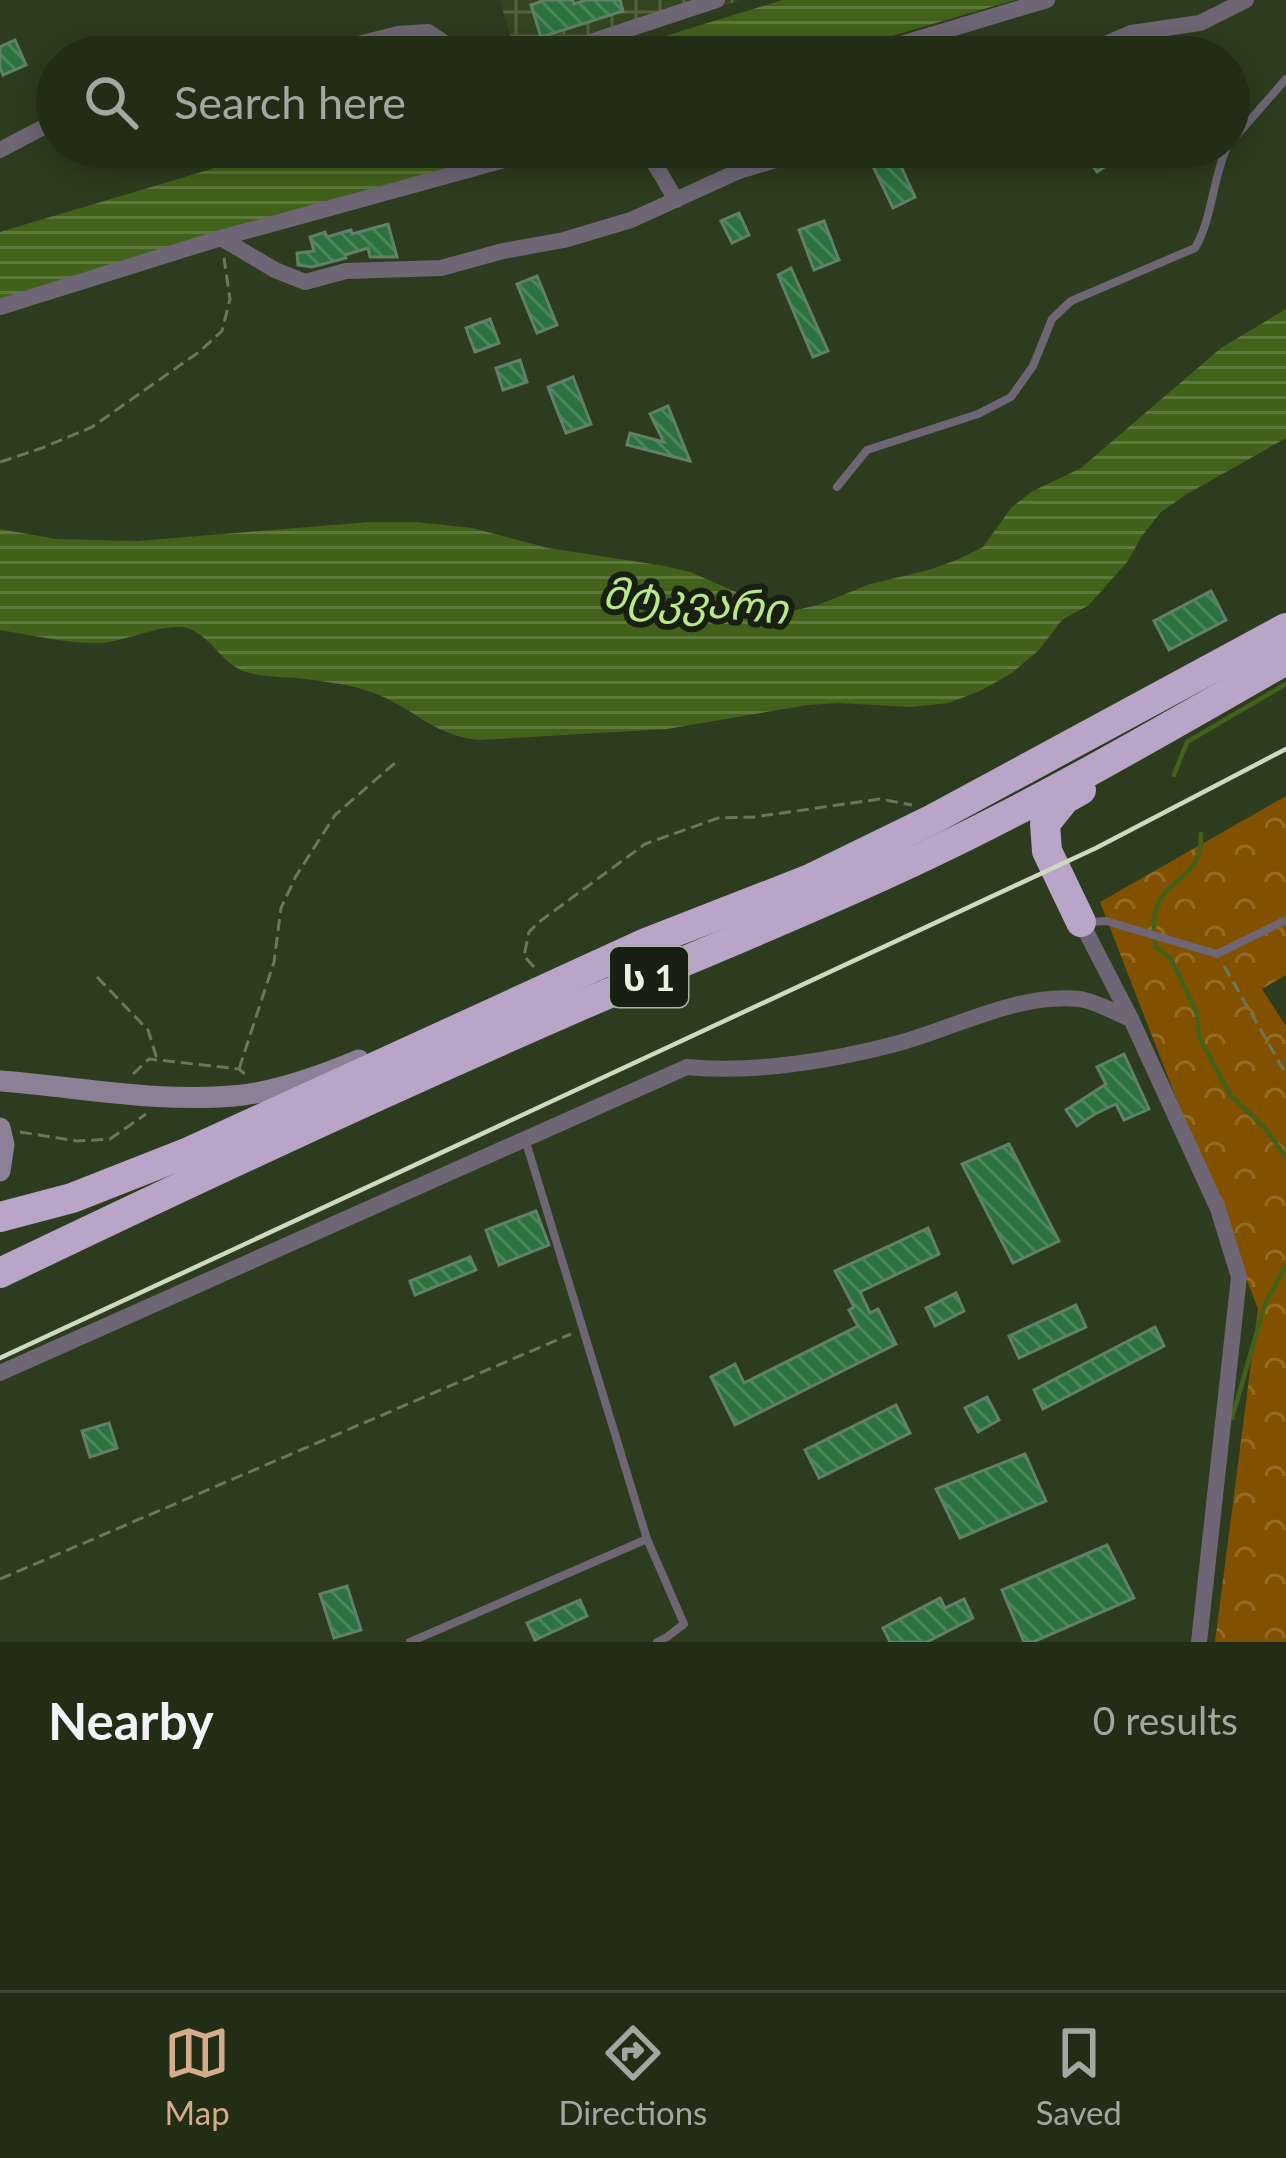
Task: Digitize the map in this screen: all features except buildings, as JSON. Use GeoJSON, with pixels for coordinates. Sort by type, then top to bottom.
{"type":"FeatureCollection","features":[{"type":"Feature","properties":{"kind":"highway","name":"ს 1"},"geometry":{"type":"LineString","coordinates":[[0,1217],[72,1198],[169,1160],[646,943],[810,879],[933,819],[1286,628]]}},
{"type":"Feature","properties":{"kind":"highway","name":"ს 1"},"geometry":{"type":"LineString","coordinates":[[0,1273],[199,1178],[578,1007],[765,929],[974,831],[1286,660]]}},
{"type":"Feature","properties":{"kind":"highway"},"geometry":{"type":"LineString","coordinates":[[1081,922],[1047,851],[1045,824],[1065,799],[1112,772],[1130,748]]}},
{"type":"Feature","properties":{"kind":"highway"},"geometry":{"type":"LineString","coordinates":[[974,831],[1018,830],[1047,851]]}},
{"type":"Feature","properties":{"kind":"main road"},"geometry":{"type":"LineString","coordinates":[[0,1081],[159,1097],[247,1095],[495,1013]]}},
{"type":"Feature","properties":{"kind":"main road"},"geometry":{"type":"LineString","coordinates":[[0,1129],[4,1157],[0,1172]]}},
{"type":"Feature","properties":{"kind":"street"},"geometry":{"type":"LineString","coordinates":[[608,36],[717,0]]}},
{"type":"Feature","properties":{"kind":"street"},"geometry":{"type":"LineString","coordinates":[[928,36],[1047,0]]}},
{"type":"Feature","properties":{"kind":"street"},"geometry":{"type":"LineString","coordinates":[[1124,36],[1200,23],[1246,0]]}},
{"type":"Feature","properties":{"kind":"street"},"geometry":{"type":"LineString","coordinates":[[390,36],[428,32],[434,36]]}},
{"type":"Feature","properties":{"kind":"street"},"geometry":{"type":"LineString","coordinates":[[0,150],[36,131]]}},
{"type":"Feature","properties":{"kind":"street"},"geometry":{"type":"LineString","coordinates":[[0,307],[221,238],[476,168]]}},
{"type":"Feature","properties":{"kind":"street"},"geometry":{"type":"LineString","coordinates":[[657,168],[676,200]]}},
{"type":"Feature","properties":{"kind":"street"},"geometry":{"type":"LineString","coordinates":[[221,238],[275,271],[305,282],[346,272],[441,268],[631,220],[750,168]]}},
{"type":"Feature","properties":{"kind":"street"},"geometry":{"type":"LineString","coordinates":[[1081,922],[1131,1018],[1217,1209],[1239,1277],[1199,1642]]}},
{"type":"Feature","properties":{"kind":"street"},"geometry":{"type":"LineString","coordinates":[[0,1373],[687,1067],[715,1070],[792,1064],[896,1044],[1037,999],[1084,999],[1131,1018]]}},
{"type":"Feature","properties":{"kind":"lane"},"geometry":{"type":"LineString","coordinates":[[1250,120],[1286,79]]}},
{"type":"Feature","properties":{"kind":"lane"},"geometry":{"type":"LineString","coordinates":[[837,487],[867,450],[978,414],[1011,397],[1033,366],[1052,320],[1071,301],[1195,248],[1205,231],[1219,168]]}},
{"type":"Feature","properties":{"kind":"lane"},"geometry":{"type":"LineString","coordinates":[[1081,922],[1106,921],[1217,954],[1286,920]]}},
{"type":"Feature","properties":{"kind":"lane"},"geometry":{"type":"LineString","coordinates":[[525,1139],[647,1539],[684,1624],[657,1642]]}},
{"type":"Feature","properties":{"kind":"lane"},"geometry":{"type":"LineString","coordinates":[[410,1642],[647,1539]]}},
{"type":"Feature","properties":{"kind":"path"},"geometry":{"type":"LineString","coordinates":[[0,462],[92,427],[200,352],[222,331],[230,299],[221,238]]}},
{"type":"Feature","properties":{"kind":"path"},"geometry":{"type":"LineString","coordinates":[[239,1070],[274,962],[280,908],[296,876],[335,815],[396,761]]}},
{"type":"Feature","properties":{"kind":"path"},"geometry":{"type":"LineString","coordinates":[[552,986],[524,956],[530,932],[645,844],[718,818],[880,799],[908,802],[933,819]]}},
{"type":"Feature","properties":{"kind":"path"},"geometry":{"type":"LineString","coordinates":[[1217,954],[1286,1074]]}},
{"type":"Feature","properties":{"kind":"path"},"geometry":{"type":"LineString","coordinates":[[97,977],[148,1030],[157,1059]]}},
{"type":"Feature","properties":{"kind":"path"},"geometry":{"type":"LineString","coordinates":[[115,1093],[149,1058],[239,1070],[266,1090]]}},
{"type":"Feature","properties":{"kind":"path"},"geometry":{"type":"LineString","coordinates":[[0,1129],[76,1142],[110,1139],[154,1109],[159,1097]]}},
{"type":"Feature","properties":{"kind":"path"},"geometry":{"type":"LineString","coordinates":[[0,1579],[583,1328]]}},
{"type":"Feature","properties":{"kind":"shaded area"},"geometry":{"type":"Polygon","coordinates":[[[500,0],[741,0],[633,36],[510,36],[500,0]]]}},
{"type":"Feature","properties":{"kind":"green space"},"geometry":{"type":"Polygon","coordinates":[[[1286,796],[1286,975],[1262,989],[1286,1026],[1286,1642],[1215,1642],[1258,1309],[1100,902],[1286,796]]]}},
{"type":"Feature","properties":{"kind":"water"},"geometry":{"type":"Polygon","coordinates":[[[783,0],[1015,0],[892,36],[665,36],[783,0]]]}},
{"type":"Feature","properties":{"kind":"water"},"geometry":{"type":"Polygon","coordinates":[[[215,168],[445,168],[0,300],[0,232],[215,168]]]}},
{"type":"Feature","properties":{"kind":"water","name":"მტკვარი"},"geometry":{"type":"Polygon","coordinates":[[[1286,309],[1286,438],[1161,512],[1127,562],[1089,605],[1062,620],[1039,650],[1012,673],[949,703],[808,705],[667,729],[479,740],[447,732],[362,689],[243,671],[200,635],[183,627],[101,643],[0,630],[0,529],[56,539],[138,541],[416,522],[472,528],[548,548],[690,572],[774,608],[818,605],[870,584],[929,570],[983,547],[1011,508],[1031,492],[1081,468],[1221,348],[1286,309]]]}},
{"type":"Feature","properties":{"kind":"waterway"},"geometry":{"type":"LineString","coordinates":[[1174,775],[1187,742],[1286,684]]}},
{"type":"Feature","properties":{"kind":"waterway"},"geometry":{"type":"LineString","coordinates":[[1154,928],[1159,902],[1194,864],[1201,834]]}},
{"type":"Feature","properties":{"kind":"waterway"},"geometry":{"type":"LineString","coordinates":[[1155,941],[1179,975],[1197,1014],[1199,1037],[1231,1096],[1264,1127],[1286,1157]]}},
{"type":"Feature","properties":{"kind":"waterway"},"geometry":{"type":"LineString","coordinates":[[1232,1418],[1265,1304],[1286,1265]]}},
{"type":"Feature","properties":{"kind":"railway"},"geometry":{"type":"LineString","coordinates":[[0,1358],[1096,848],[1286,749]]}}]}
